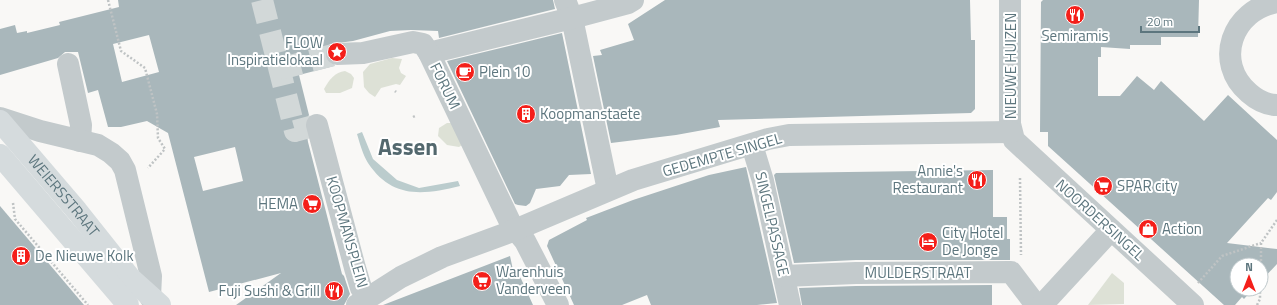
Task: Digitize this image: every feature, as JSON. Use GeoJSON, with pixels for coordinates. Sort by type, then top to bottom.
{"type":"FeatureCollection","features":[{"type":"Feature","properties":{"kind":"main road","name":"WEIERSSTRAAT"},"geometry":{"type":"LineString","coordinates":[[0,121],[131,279],[155,301]]}},
{"type":"Feature","properties":{"kind":"main road","name":"WEIERSSTRAAT"},"geometry":{"type":"LineString","coordinates":[[0,155],[128,305]]}},
{"type":"Feature","properties":{"kind":"street","name":"FORUM"},"geometry":{"type":"LineString","coordinates":[[558,305],[525,240],[516,230],[429,53],[568,9],[628,3],[633,0]]}},
{"type":"Feature","properties":{"kind":"street","name":"NIEUWE HUIZEN"},"geometry":{"type":"LineString","coordinates":[[1010,0],[1011,132]]}},
{"type":"Feature","properties":{"kind":"street"},"geometry":{"type":"LineString","coordinates":[[1277,2],[1265,4],[1250,12],[1239,24],[1232,40],[1230,57],[1234,73],[1243,88],[1256,99],[1277,105]]}},
{"type":"Feature","properties":{"kind":"street"},"geometry":{"type":"LineString","coordinates":[[568,9],[608,190]]}},
{"type":"Feature","properties":{"kind":"street"},"geometry":{"type":"LineString","coordinates":[[337,54],[363,53],[413,42],[423,44],[429,53]]}},
{"type":"Feature","properties":{"kind":"street"},"geometry":{"type":"LineString","coordinates":[[68,64],[81,125],[80,141]]}},
{"type":"Feature","properties":{"kind":"street"},"geometry":{"type":"LineString","coordinates":[[0,118],[98,145],[120,161],[125,170],[151,276],[155,301]]}},
{"type":"Feature","properties":{"kind":"street","name":"KOOPMANSPLEIN"},"geometry":{"type":"LineString","coordinates":[[317,125],[355,268],[362,288],[362,301],[442,257],[516,230]]}},
{"type":"Feature","properties":{"kind":"street","name":"GEDEMPTE SINGEL"},"geometry":{"type":"LineString","coordinates":[[516,230],[633,180],[752,144],[789,136],[1011,132]]}},
{"type":"Feature","properties":{"kind":"street","name":"NOORDERSINGEL"},"geometry":{"type":"LineString","coordinates":[[1011,132],[1020,148],[1110,230],[1193,297]]}},
{"type":"Feature","properties":{"kind":"street","name":"SINGELPASSAGE"},"geometry":{"type":"LineString","coordinates":[[752,144],[761,174],[790,305]]}},
{"type":"Feature","properties":{"kind":"street"},"geometry":{"type":"LineString","coordinates":[[1042,305],[1110,230]]}},
{"type":"Feature","properties":{"kind":"street","name":"MULDERSTRAAT"},"geometry":{"type":"LineString","coordinates":[[784,276],[856,273],[1011,272],[1036,305]]}},
{"type":"Feature","properties":{"kind":"path"},"geometry":{"type":"LineString","coordinates":[[108,0],[121,51],[145,68],[157,114],[158,138],[165,149],[148,168]]}},
{"type":"Feature","properties":{"kind":"path"},"geometry":{"type":"LineString","coordinates":[[1018,280],[1021,263],[1020,178]]}},
{"type":"Feature","properties":{"kind":"path"},"geometry":{"type":"LineString","coordinates":[[12,198],[15,219],[88,305]]}},
{"type":"Feature","properties":{"kind":"path"},"geometry":{"type":"LineString","coordinates":[[1261,257],[1261,243],[1277,220]]}},
{"type":"Feature","properties":{"kind":"path"},"geometry":{"type":"LineString","coordinates":[[1193,297],[1222,256],[1261,243]]}},
{"type":"Feature","properties":{"kind":"shaded area"},"geometry":{"type":"Polygon","coordinates":[[[392,58],[402,59],[399,68],[401,73],[406,76],[400,85],[396,84],[381,88],[375,97],[364,87],[363,72],[370,64],[392,58]]]}},
{"type":"Feature","properties":{"kind":"shaded area"},"geometry":{"type":"Polygon","coordinates":[[[345,71],[351,74],[354,78],[352,88],[340,93],[326,93],[324,89],[330,80],[338,73],[345,71]]]}},
{"type":"Feature","properties":{"kind":"shaded area"},"geometry":{"type":"Polygon","coordinates":[[[447,123],[452,123],[462,145],[459,147],[447,145],[438,136],[439,128],[447,123]]]}},
{"type":"Feature","properties":{"kind":"shaded area"},"geometry":{"type":"Polygon","coordinates":[[[362,132],[373,159],[397,180],[419,188],[458,181],[460,186],[421,192],[409,191],[387,183],[377,175],[366,160],[357,134],[362,132]]]}},
{"type":"Feature","properties":{"kind":"shaded area"},"geometry":{"type":"Polygon","coordinates":[[[1112,273],[1124,283],[1124,304],[1088,305],[1112,273]]]}},
{"type":"Feature","properties":{"kind":"building"},"geometry":{"type":"Polygon","coordinates":[[[118,0],[553,0],[555,9],[439,38],[438,31],[390,31],[353,41],[330,44],[326,49],[325,55],[327,61],[334,66],[299,75],[309,115],[305,122],[308,142],[342,274],[350,294],[344,305],[236,305],[281,273],[209,292],[168,133],[147,121],[121,127],[108,127],[98,90],[88,93],[78,52],[65,52],[58,58],[0,75],[0,29],[15,25],[17,33],[27,31],[27,33],[60,25],[59,22],[119,7],[118,0]],[[149,35],[113,44],[122,82],[159,72],[149,35]],[[235,147],[194,157],[203,191],[243,181],[235,147]]]}},
{"type":"Feature","properties":{"kind":"building"},"geometry":{"type":"Polygon","coordinates":[[[665,0],[970,0],[971,40],[975,40],[975,109],[971,113],[718,120],[720,127],[676,135],[611,143],[593,56],[602,55],[600,50],[634,40],[628,24],[665,0]]]}},
{"type":"Feature","properties":{"kind":"building"},"geometry":{"type":"Polygon","coordinates":[[[1043,0],[1199,0],[1198,37],[1161,37],[1161,45],[1130,45],[1130,49],[1101,47],[1101,57],[1098,57],[1098,96],[1120,96],[1137,76],[1154,90],[1161,81],[1204,121],[1228,95],[1277,140],[1277,192],[1271,200],[1268,198],[1227,243],[1277,249],[1277,264],[1269,272],[1269,257],[1229,257],[1229,297],[1242,297],[1235,305],[1224,305],[1048,146],[1048,132],[1040,132],[1041,2],[1043,0]]]}},
{"type":"Feature","properties":{"kind":"building","name":"Koopmanstaete"},"geometry":{"type":"Polygon","coordinates":[[[562,33],[591,174],[569,175],[560,186],[536,189],[530,203],[526,206],[518,205],[515,204],[447,61],[562,33]]]}},
{"type":"Feature","properties":{"kind":"building"},"geometry":{"type":"Polygon","coordinates":[[[746,167],[777,303],[757,305],[651,305],[647,295],[622,305],[574,305],[547,246],[549,240],[587,220],[586,218],[633,200],[709,175],[746,167]]]}},
{"type":"Feature","properties":{"kind":"building"},"geometry":{"type":"Polygon","coordinates":[[[993,170],[993,217],[1007,217],[1007,239],[1010,239],[1010,260],[856,260],[794,263],[774,175],[776,173],[993,170]]]}},
{"type":"Feature","properties":{"kind":"building","name":"De Nieuwe Kolk"},"geometry":{"type":"Polygon","coordinates":[[[0,206],[84,305],[0,305],[0,206]]]}},
{"type":"Feature","properties":{"kind":"building","name":"Warenhuis Vanderveen"},"geometry":{"type":"Polygon","coordinates":[[[510,256],[513,270],[518,272],[533,305],[383,305],[510,256]]]}},
{"type":"Feature","properties":{"kind":"building"},"geometry":{"type":"Polygon","coordinates":[[[992,285],[992,305],[802,305],[799,288],[856,286],[992,285]]]}},
{"type":"Feature","properties":{"kind":"tunnel"},"geometry":{"type":"LineString","coordinates":[[262,0],[295,131],[317,125]]}},
{"type":"Feature","properties":{"kind":"tunnel"},"geometry":{"type":"LineString","coordinates":[[279,69],[337,54]]}},
{"type":"Feature","properties":{"kind":"place","name":"Semiramis"},"geometry":{"type":"Point","coordinates":[1075,15]}},
{"type":"Feature","properties":{"kind":"place","name":"FLOW Inspiratielokaal"},"geometry":{"type":"Point","coordinates":[337,52]}},
{"type":"Feature","properties":{"kind":"place","name":"Plein 10"},"geometry":{"type":"Point","coordinates":[465,72]}},
{"type":"Feature","properties":{"kind":"place","name":"Koopmanstaete"},"geometry":{"type":"Point","coordinates":[526,114]}},
{"type":"Feature","properties":{"kind":"place","name":"Annie's Restaurant"},"geometry":{"type":"Point","coordinates":[977,180]}},
{"type":"Feature","properties":{"kind":"place","name":"SPAR city"},"geometry":{"type":"Point","coordinates":[1103,186]}},
{"type":"Feature","properties":{"kind":"place","name":"HEMA"},"geometry":{"type":"Point","coordinates":[312,204]}},
{"type":"Feature","properties":{"kind":"place","name":"Action"},"geometry":{"type":"Point","coordinates":[1148,229]}},
{"type":"Feature","properties":{"kind":"place","name":"City Hotel De Jonge"},"geometry":{"type":"Point","coordinates":[928,242]}},
{"type":"Feature","properties":{"kind":"place","name":"De Nieuwe Kolk"},"geometry":{"type":"Point","coordinates":[21,256]}},
{"type":"Feature","properties":{"kind":"place","name":"Warenhuis Vanderveen"},"geometry":{"type":"Point","coordinates":[482,281]}},
{"type":"Feature","properties":{"kind":"place","name":"Fuji Sushi & Grill"},"geometry":{"type":"Point","coordinates":[334,291]}},
{"type":"Feature","properties":{"kind":"district","name":"Assen"},"geometry":{"type":"Point","coordinates":[408,147]}}]}
